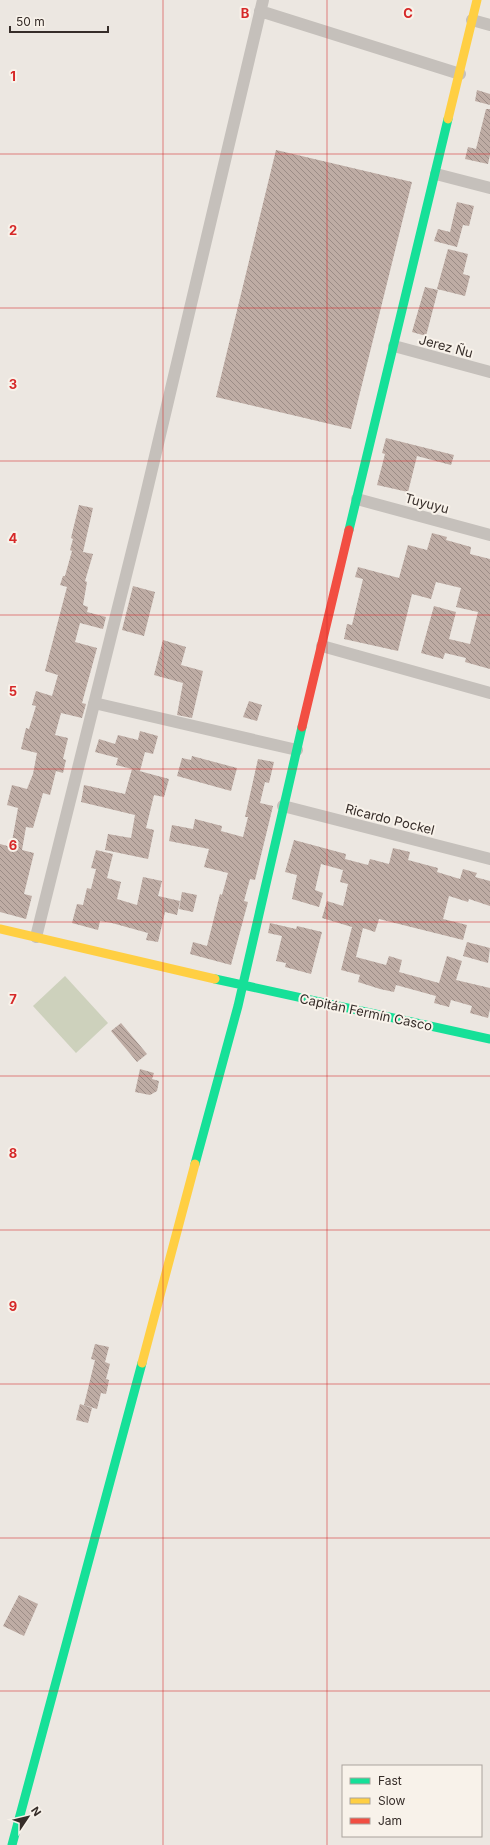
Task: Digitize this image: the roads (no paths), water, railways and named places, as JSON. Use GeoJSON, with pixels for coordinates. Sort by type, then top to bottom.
{"type":"FeatureCollection","features":[{"type":"Feature","properties":{"kind":"street"},"geometry":{"type":"LineString","coordinates":[[12,1845],[243,985],[283,806],[477,0]]}},
{"type":"Feature","properties":{"kind":"street"},"geometry":{"type":"LineString","coordinates":[[36,937],[143,507],[261,6],[460,74]]}},
{"type":"Feature","properties":{"kind":"street"},"geometry":{"type":"LineString","coordinates":[[472,20],[490,25]]}},
{"type":"Feature","properties":{"kind":"street"},"geometry":{"type":"LineString","coordinates":[[436,174],[490,188]]}},
{"type":"Feature","properties":{"kind":"street","name":"Jerez Ñu"},"geometry":{"type":"LineString","coordinates":[[394,346],[490,372]]}},
{"type":"Feature","properties":{"kind":"street","name":"Tuyuyu"},"geometry":{"type":"LineString","coordinates":[[357,499],[490,535]]}},
{"type":"Feature","properties":{"kind":"street"},"geometry":{"type":"LineString","coordinates":[[322,646],[490,693]]}},
{"type":"Feature","properties":{"kind":"street"},"geometry":{"type":"LineString","coordinates":[[94,703],[297,750]]}},
{"type":"Feature","properties":{"kind":"street","name":"Ricardo Pockel"},"geometry":{"type":"LineString","coordinates":[[283,806],[490,859]]}},
{"type":"Feature","properties":{"kind":"street","name":"Capitán Fermín Casco"},"geometry":{"type":"LineString","coordinates":[[0,928],[243,985],[490,1038]]}}]}
